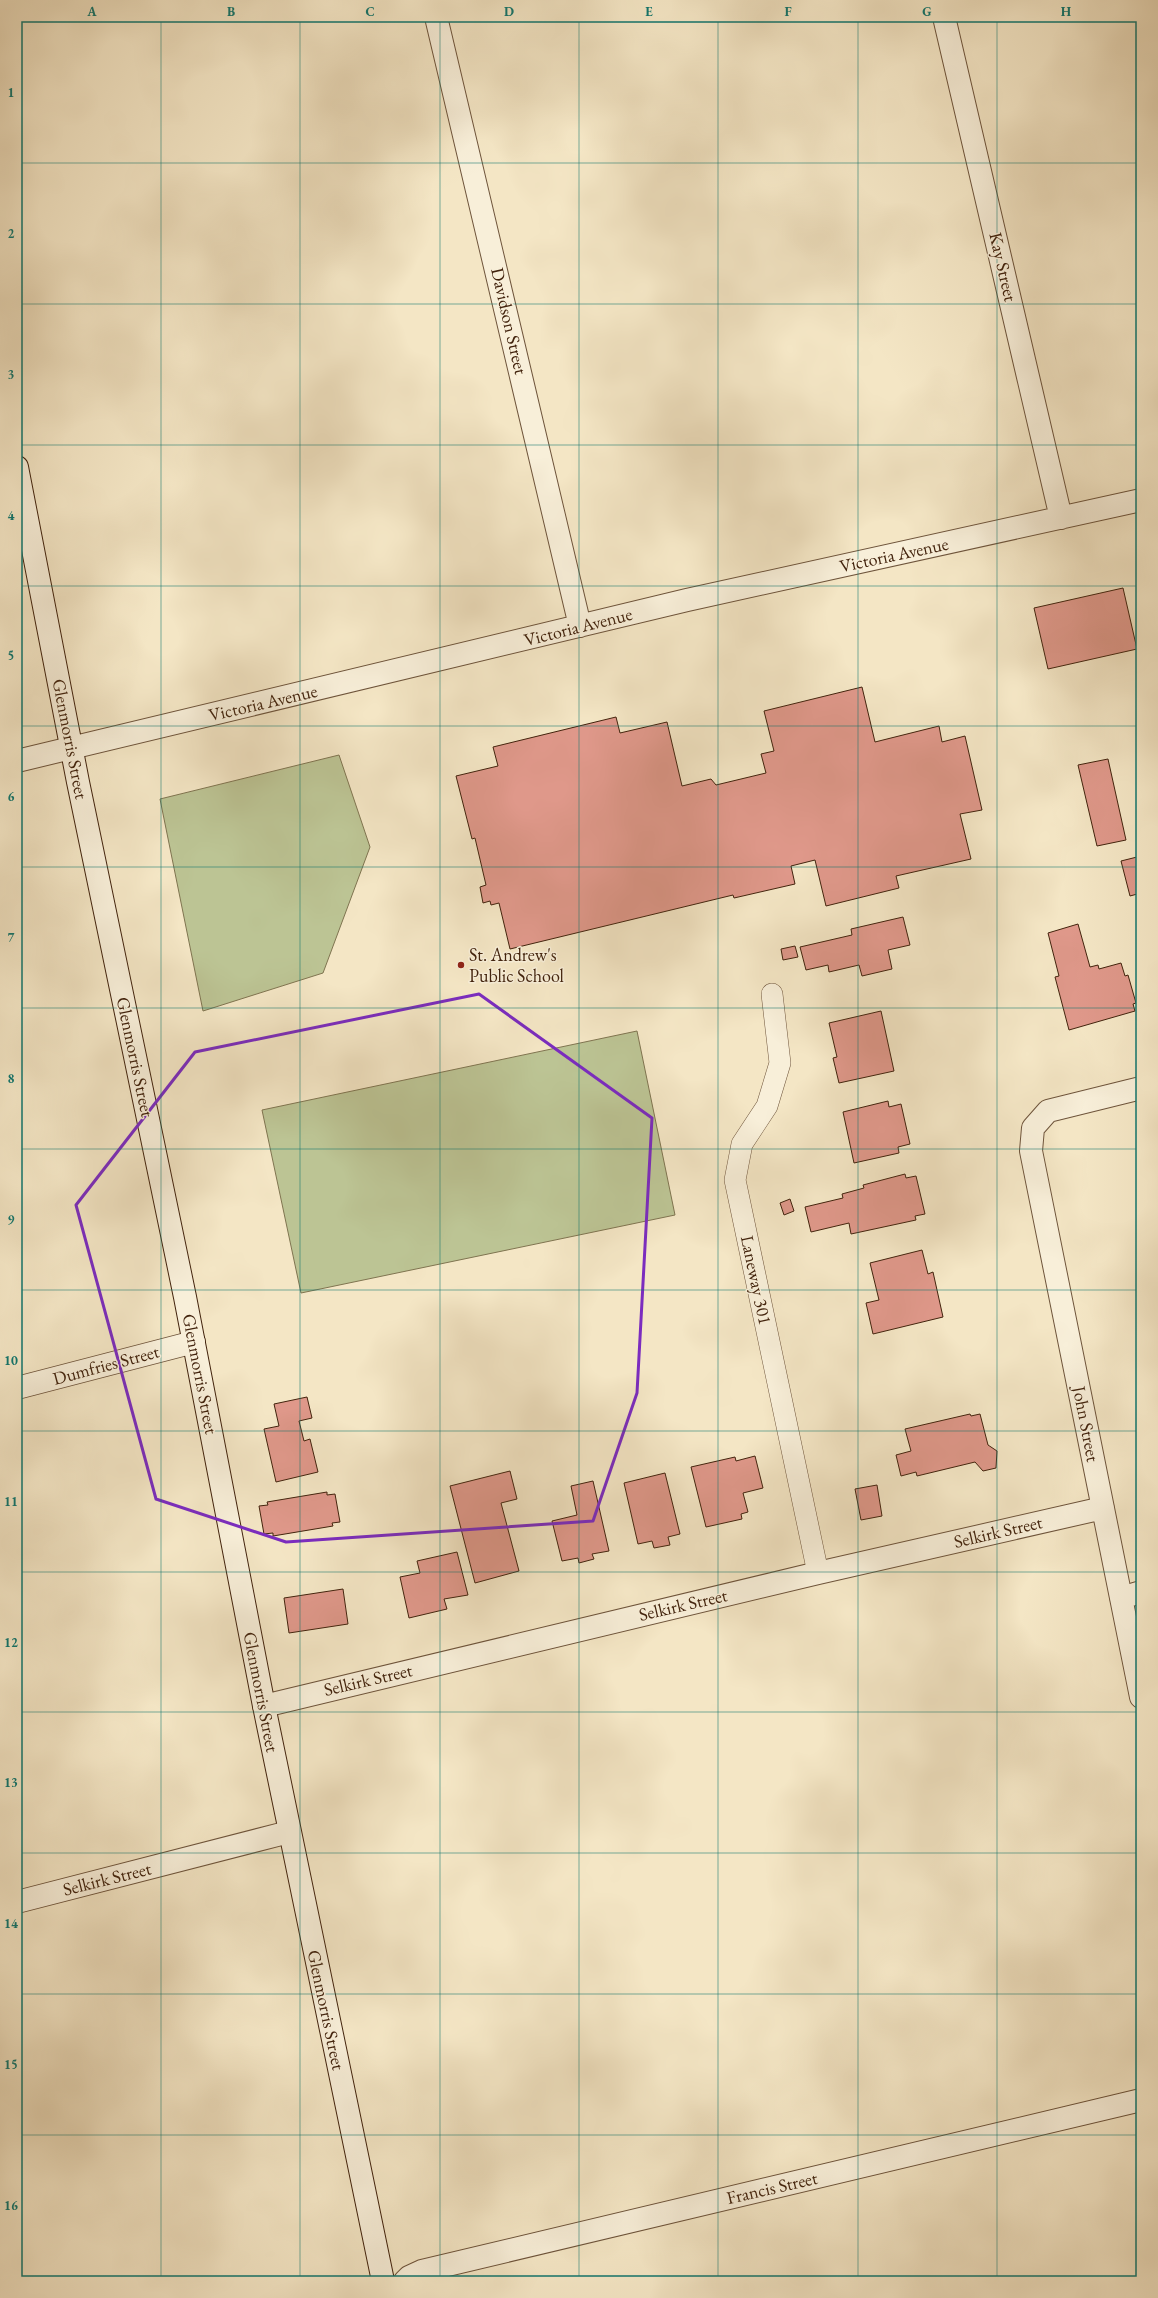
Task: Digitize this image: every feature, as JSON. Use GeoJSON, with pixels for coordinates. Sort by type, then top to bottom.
{"type":"FeatureCollection","features":[{"type":"Feature","properties":{"kind":"street","name":"Davidson Street"},"geometry":{"type":"LineString","coordinates":[[436,17],[580,626]]}},
{"type":"Feature","properties":{"kind":"street","name":"Kay Street"},"geometry":{"type":"LineString","coordinates":[[944,17],[1061,518]]}},
{"type":"Feature","properties":{"kind":"street","name":"Glenmorris Street"},"geometry":{"type":"LineString","coordinates":[[17,467],[71,749],[194,1342],[264,1706],[383,2281]]}},
{"type":"Feature","properties":{"kind":"street","name":"Victoria Avenue"},"geometry":{"type":"LineString","coordinates":[[17,761],[580,626],[1141,500]]}},
{"type":"Feature","properties":{"kind":"street","name":"John Street"},"geometry":{"type":"LineString","coordinates":[[1141,1088],[1048,1111],[1033,1128],[1031,1151],[1103,1508],[1131,1595],[1141,1696]]}},
{"type":"Feature","properties":{"kind":"street","name":"Dumfries Street"},"geometry":{"type":"LineString","coordinates":[[17,1388],[194,1342]]}},
{"type":"Feature","properties":{"kind":"street","name":"Selkirk Street"},"geometry":{"type":"LineString","coordinates":[[264,1706],[818,1573],[1103,1508]]}},
{"type":"Feature","properties":{"kind":"street","name":"Selkirk Street"},"geometry":{"type":"LineString","coordinates":[[17,1902],[290,1832]]}},
{"type":"Feature","properties":{"kind":"street","name":"Francis Street"},"geometry":{"type":"LineString","coordinates":[[406,2281],[409,2277],[422,2271],[1141,2100]]}},
{"type":"Feature","properties":{"kind":"lane","name":"Laneway 301"},"geometry":{"type":"LineString","coordinates":[[772,994],[780,1063],[767,1106],[742,1144],[735,1180],[818,1573]]}},
{"type":"Feature","properties":{"kind":"highlighted area"},"geometry":{"type":"Polygon","coordinates":[[[479,994],[652,1118],[637,1393],[593,1521],[286,1542],[156,1499],[76,1205],[195,1052],[479,994]]]}},
{"type":"Feature","properties":{"kind":"green space"},"geometry":{"type":"Polygon","coordinates":[[[339,755],[370,847],[323,973],[203,1011],[160,799],[339,755]]]}},
{"type":"Feature","properties":{"kind":"green space"},"geometry":{"type":"Polygon","coordinates":[[[637,1031],[675,1215],[301,1293],[262,1110],[637,1031]]]}},
{"type":"Feature","properties":{"kind":"building"},"geometry":{"type":"Polygon","coordinates":[[[1123,588],[1137,649],[1048,669],[1034,608],[1123,588]]]}},
{"type":"Feature","properties":{"kind":"building"},"geometry":{"type":"Polygon","coordinates":[[[862,687],[875,742],[939,726],[942,742],[965,736],[982,810],[960,814],[971,859],[896,876],[899,888],[826,906],[815,860],[791,866],[795,884],[734,898],[733,895],[510,949],[499,903],[491,905],[490,901],[483,903],[480,887],[486,885],[475,838],[472,839],[456,776],[498,766],[493,747],[616,717],[620,733],[667,722],[682,786],[711,779],[716,785],[766,773],[761,754],[774,751],[764,711],[862,687]]]}},
{"type":"Feature","properties":{"kind":"building"},"geometry":{"type":"Polygon","coordinates":[[[1108,759],[1126,840],[1097,846],[1078,765],[1108,759]]]}},
{"type":"Feature","properties":{"kind":"building"},"geometry":{"type":"Polygon","coordinates":[[[1141,856],[1141,893],[1130,896],[1121,861],[1141,856]]]}},
{"type":"Feature","properties":{"kind":"building"},"geometry":{"type":"Polygon","coordinates":[[[903,917],[910,945],[888,950],[892,969],[862,976],[859,965],[829,972],[828,965],[806,970],[800,947],[852,935],[851,929],[903,917]]]}},
{"type":"Feature","properties":{"kind":"building"},"geometry":{"type":"Polygon","coordinates":[[[1078,924],[1090,967],[1098,965],[1099,969],[1121,963],[1125,976],[1128,975],[1136,1003],[1133,1004],[1135,1011],[1069,1030],[1055,977],[1059,976],[1048,933],[1078,924]]]}},
{"type":"Feature","properties":{"kind":"building"},"geometry":{"type":"Polygon","coordinates":[[[795,946],[798,957],[783,960],[781,949],[795,946]]]}},
{"type":"Feature","properties":{"kind":"building"},"geometry":{"type":"Polygon","coordinates":[[[881,1011],[894,1071],[839,1083],[833,1058],[837,1057],[829,1023],[881,1011]]]}},
{"type":"Feature","properties":{"kind":"building"},"geometry":{"type":"Polygon","coordinates":[[[888,1101],[889,1107],[901,1104],[910,1144],[898,1147],[899,1153],[854,1163],[843,1112],[888,1101]]]}},
{"type":"Feature","properties":{"kind":"building"},"geometry":{"type":"Polygon","coordinates":[[[905,1174],[906,1178],[916,1176],[925,1214],[915,1216],[916,1220],[851,1234],[849,1223],[811,1232],[805,1207],[843,1198],[842,1194],[864,1188],[863,1185],[905,1174]]]}},
{"type":"Feature","properties":{"kind":"building"},"geometry":{"type":"Polygon","coordinates":[[[790,1199],[794,1211],[784,1215],[780,1203],[790,1199]]]}},
{"type":"Feature","properties":{"kind":"building"},"geometry":{"type":"Polygon","coordinates":[[[922,1250],[928,1274],[933,1272],[943,1317],[873,1334],[866,1303],[879,1300],[870,1263],[922,1250]]]}},
{"type":"Feature","properties":{"kind":"building"},"geometry":{"type":"Polygon","coordinates":[[[307,1397],[312,1418],[299,1421],[304,1441],[310,1439],[318,1472],[276,1482],[264,1429],[279,1426],[274,1404],[307,1397]]]}},
{"type":"Feature","properties":{"kind":"building"},"geometry":{"type":"Polygon","coordinates":[[[970,1414],[971,1416],[980,1414],[988,1445],[997,1451],[996,1468],[983,1471],[975,1462],[917,1476],[916,1472],[901,1476],[896,1455],[911,1451],[905,1429],[970,1414]]]}},
{"type":"Feature","properties":{"kind":"building"},"geometry":{"type":"Polygon","coordinates":[[[755,1456],[763,1488],[743,1493],[748,1512],[741,1514],[742,1519],[706,1527],[691,1467],[735,1457],[736,1461],[755,1456]]]}},
{"type":"Feature","properties":{"kind":"building"},"geometry":{"type":"Polygon","coordinates":[[[510,1471],[517,1499],[501,1503],[519,1571],[475,1583],[450,1486],[510,1471]]]}},
{"type":"Feature","properties":{"kind":"building"},"geometry":{"type":"Polygon","coordinates":[[[665,1473],[680,1534],[668,1537],[670,1545],[654,1548],[652,1541],[638,1544],[624,1483],[665,1473]]]}},
{"type":"Feature","properties":{"kind":"building"},"geometry":{"type":"Polygon","coordinates":[[[593,1481],[609,1551],[592,1554],[594,1559],[579,1563],[578,1558],[562,1561],[552,1521],[577,1515],[571,1486],[593,1481]]]}},
{"type":"Feature","properties":{"kind":"building"},"geometry":{"type":"Polygon","coordinates":[[[877,1485],[882,1516],[861,1520],[855,1489],[877,1485]]]}},
{"type":"Feature","properties":{"kind":"building"},"geometry":{"type":"Polygon","coordinates":[[[327,1492],[327,1495],[335,1494],[340,1522],[332,1523],[333,1526],[273,1536],[273,1533],[264,1534],[259,1506],[268,1505],[267,1502],[327,1492]]]}},
{"type":"Feature","properties":{"kind":"building"},"geometry":{"type":"Polygon","coordinates":[[[457,1552],[468,1595],[444,1599],[447,1609],[409,1618],[400,1577],[420,1573],[417,1561],[457,1552]]]}},
{"type":"Feature","properties":{"kind":"building"},"geometry":{"type":"Polygon","coordinates":[[[343,1589],[348,1624],[289,1633],[284,1598],[343,1589]]]}},
{"type":"Feature","properties":{"kind":"place","name":"St. Andrew's Public School"},"geometry":{"type":"Point","coordinates":[461,965]}}]}
